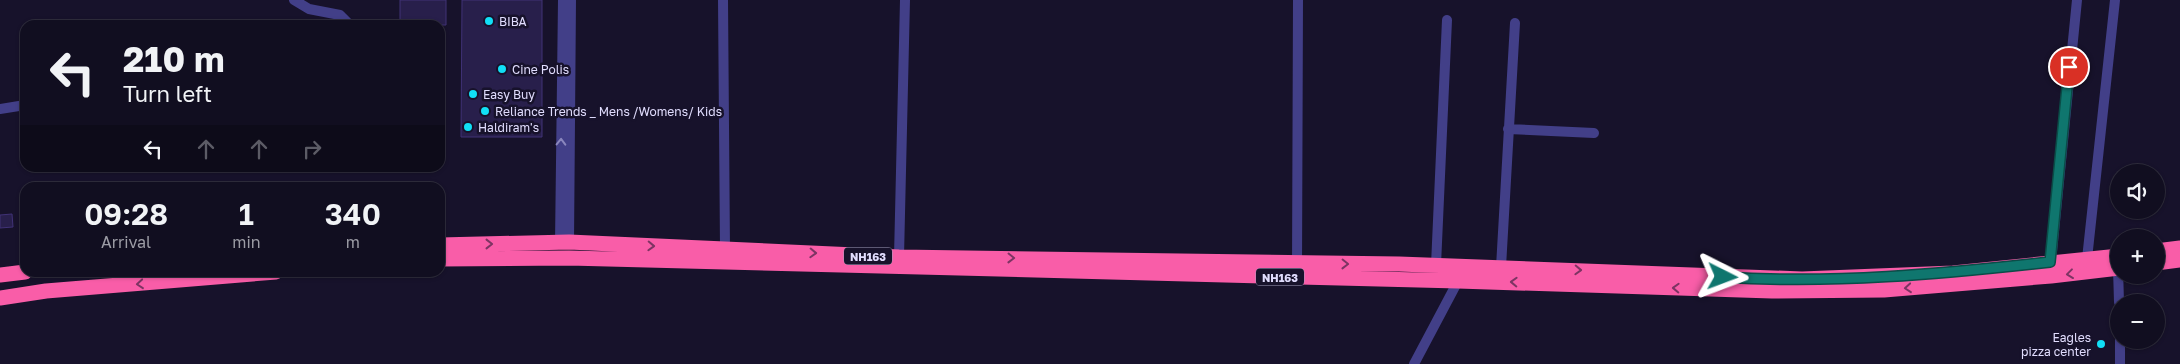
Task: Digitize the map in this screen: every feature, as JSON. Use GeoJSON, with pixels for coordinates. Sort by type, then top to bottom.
{"type":"FeatureCollection","features":[{"type":"Feature","properties":{"kind":"highway","name":"NH163"},"geometry":{"type":"LineString","coordinates":[[445,245],[565,243],[899,257],[1297,270],[1436,265],[1459,273],[1501,267],[1802,279],[1953,278],[2110,268]]}},
{"type":"Feature","properties":{"kind":"highway"},"geometry":{"type":"LineString","coordinates":[[2165,250],[2180,248]]}},
{"type":"Feature","properties":{"kind":"highway","name":"NH163"},"geometry":{"type":"LineString","coordinates":[[445,259],[568,258],[1459,273],[1772,291],[1884,290],[2050,262],[2110,257]]}},
{"type":"Feature","properties":{"kind":"highway"},"geometry":{"type":"LineString","coordinates":[[2165,262],[2180,260]]}},
{"type":"Feature","properties":{"kind":"highway"},"geometry":{"type":"LineString","coordinates":[[1,274],[20,272]]}},
{"type":"Feature","properties":{"kind":"highway"},"geometry":{"type":"LineString","coordinates":[[0,298],[46,291],[215,277]]}},
{"type":"Feature","properties":{"kind":"street"},"geometry":{"type":"LineString","coordinates":[[294,0],[309,9],[340,15],[345,20]]}},
{"type":"Feature","properties":{"kind":"street"},"geometry":{"type":"LineString","coordinates":[[563,0],[565,243]]}},
{"type":"Feature","properties":{"kind":"street"},"geometry":{"type":"LineString","coordinates":[[565,243],[571,0]]}},
{"type":"Feature","properties":{"kind":"street"},"geometry":{"type":"LineString","coordinates":[[723,0],[725,249]]}},
{"type":"Feature","properties":{"kind":"street"},"geometry":{"type":"LineString","coordinates":[[899,257],[905,0]]}},
{"type":"Feature","properties":{"kind":"street"},"geometry":{"type":"LineString","coordinates":[[1297,270],[1298,0]]}},
{"type":"Feature","properties":{"kind":"street"},"geometry":{"type":"LineString","coordinates":[[2050,262],[2077,0]]}},
{"type":"Feature","properties":{"kind":"street"},"geometry":{"type":"LineString","coordinates":[[2087,259],[2115,0]]}},
{"type":"Feature","properties":{"kind":"street"},"geometry":{"type":"LineString","coordinates":[[1436,265],[1447,20]]}},
{"type":"Feature","properties":{"kind":"street"},"geometry":{"type":"LineString","coordinates":[[1501,267],[1514,23]]}},
{"type":"Feature","properties":{"kind":"street"},"geometry":{"type":"LineString","coordinates":[[0,109],[20,106]]}},
{"type":"Feature","properties":{"kind":"street"},"geometry":{"type":"LineString","coordinates":[[1508,129],[1594,133]]}},
{"type":"Feature","properties":{"kind":"street"},"geometry":{"type":"LineString","coordinates":[[1414,364],[1459,273]]}},
{"type":"Feature","properties":{"kind":"street"},"geometry":{"type":"LineString","coordinates":[[2120,349],[2120,364]]}},
{"type":"Feature","properties":{"kind":"building"},"geometry":{"type":"Polygon","coordinates":[[[400,0],[446,0],[446,25],[445,20],[400,20],[400,0]]]}},
{"type":"Feature","properties":{"kind":"building","name":"Cine Polis"},"geometry":{"type":"Polygon","coordinates":[[[462,0],[542,0],[542,137],[461,137],[462,0]]]}},
{"type":"Feature","properties":{"kind":"building"},"geometry":{"type":"Polygon","coordinates":[[[12,214],[13,227],[0,228],[0,215],[12,214]]]}},
{"type":"Feature","properties":{"kind":"place","name":"BIBA"},"geometry":{"type":"Point","coordinates":[489,21]}},
{"type":"Feature","properties":{"kind":"place","name":"Cine Polis"},"geometry":{"type":"Point","coordinates":[502,69]}},
{"type":"Feature","properties":{"kind":"place","name":"Easy Buy"},"geometry":{"type":"Point","coordinates":[473,94]}},
{"type":"Feature","properties":{"kind":"place","name":"Reliance Trends _ Mens /Womens/ Kids"},"geometry":{"type":"Point","coordinates":[485,111]}},
{"type":"Feature","properties":{"kind":"place","name":"Haldiram's"},"geometry":{"type":"Point","coordinates":[468,127]}},
{"type":"Feature","properties":{"kind":"place","name":"Eagles pizza center"},"geometry":{"type":"Point","coordinates":[2101,344]}},
{"type":"Feature","properties":{"kind":"route"},"geometry":{"type":"LineString","coordinates":[[1723,277],[1802,279],[1916,275],[1963,272],[2050,262],[2069,67]]}}]}
